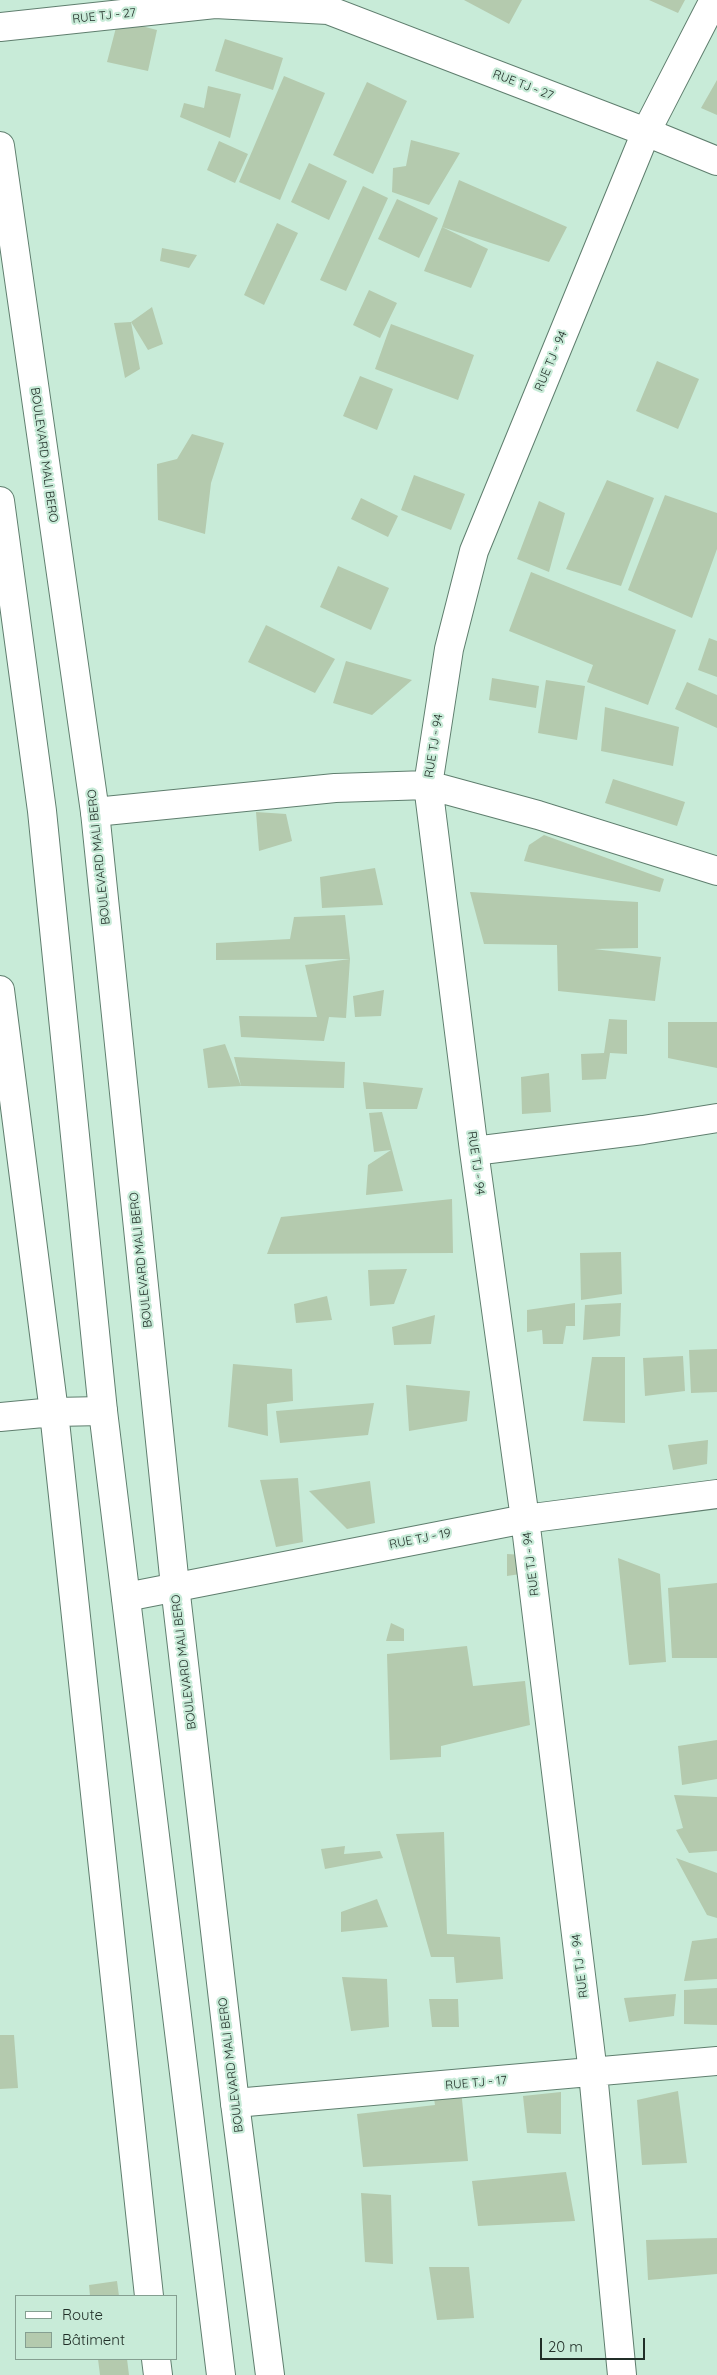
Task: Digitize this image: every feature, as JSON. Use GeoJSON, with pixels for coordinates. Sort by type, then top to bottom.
{"type":"FeatureCollection","features":[{"type":"Feature","properties":{"kind":"street","name":"RUE TJ - 94"},"geometry":{"type":"LineString","coordinates":[[622,2375],[593,2073],[525,1519],[474,1151],[428,785],[449,649],[474,551],[646,132],[714,0]]}},
{"type":"Feature","properties":{"kind":"street","name":"RUE TJ - 27"},"geometry":{"type":"LineString","coordinates":[[0,27],[215,4],[327,5],[717,161]]}},
{"type":"Feature","properties":{"kind":"street","name":"BOULEVARD MALI BERO"},"geometry":{"type":"LineString","coordinates":[[0,146],[95,812],[175,1586],[235,2103],[270,2375]]}},
{"type":"Feature","properties":{"kind":"street"},"geometry":{"type":"LineString","coordinates":[[0,501],[42,811],[103,1411],[221,2375]]}},
{"type":"Feature","properties":{"kind":"street"},"geometry":{"type":"LineString","coordinates":[[95,812],[335,788],[428,785],[717,870]]}},
{"type":"Feature","properties":{"kind":"street"},"geometry":{"type":"LineString","coordinates":[[0,990],[54,1412],[149,2295]]}},
{"type":"Feature","properties":{"kind":"street"},"geometry":{"type":"LineString","coordinates":[[474,1151],[643,1130],[717,1118]]}},
{"type":"Feature","properties":{"kind":"street"},"geometry":{"type":"LineString","coordinates":[[0,1417],[54,1412],[103,1411]]}},
{"type":"Feature","properties":{"kind":"street","name":"RUE TJ - 19"},"geometry":{"type":"LineString","coordinates":[[126,1597],[525,1519],[717,1494]]}},
{"type":"Feature","properties":{"kind":"street","name":"RUE TJ - 17"},"geometry":{"type":"LineString","coordinates":[[235,2103],[717,2061]]}},
{"type":"Feature","properties":{"kind":"street"},"geometry":{"type":"LineString","coordinates":[[156,2360],[158,2375]]}},
{"type":"Feature","properties":{"kind":"building"},"geometry":{"type":"Polygon","coordinates":[[[464,0],[522,0],[509,24],[464,0]]]}},
{"type":"Feature","properties":{"kind":"building"},"geometry":{"type":"Polygon","coordinates":[[[649,0],[685,0],[678,13],[649,0]]]}},
{"type":"Feature","properties":{"kind":"building"},"geometry":{"type":"Polygon","coordinates":[[[118,20],[157,30],[148,71],[107,62],[118,20]]]}},
{"type":"Feature","properties":{"kind":"building"},"geometry":{"type":"Polygon","coordinates":[[[225,39],[283,58],[273,90],[215,71],[225,39]]]}},
{"type":"Feature","properties":{"kind":"building"},"geometry":{"type":"Polygon","coordinates":[[[284,76],[325,93],[280,200],[239,182],[284,76]]]}},
{"type":"Feature","properties":{"kind":"building"},"geometry":{"type":"Polygon","coordinates":[[[717,80],[717,115],[701,108],[717,80]]]}},
{"type":"Feature","properties":{"kind":"building"},"geometry":{"type":"Polygon","coordinates":[[[367,82],[407,101],[373,174],[333,155],[367,82]]]}},
{"type":"Feature","properties":{"kind":"building"},"geometry":{"type":"Polygon","coordinates":[[[208,86],[241,94],[230,138],[180,117],[184,103],[204,108],[208,86]]]}},
{"type":"Feature","properties":{"kind":"building"},"geometry":{"type":"Polygon","coordinates":[[[411,140],[460,153],[429,205],[392,192],[393,168],[406,166],[411,140]]]}},
{"type":"Feature","properties":{"kind":"building"},"geometry":{"type":"Polygon","coordinates":[[[219,141],[248,154],[235,183],[207,170],[219,141]]]}},
{"type":"Feature","properties":{"kind":"building"},"geometry":{"type":"Polygon","coordinates":[[[309,163],[347,181],[329,220],[291,202],[309,163]]]}},
{"type":"Feature","properties":{"kind":"building"},"geometry":{"type":"Polygon","coordinates":[[[459,180],[567,227],[549,262],[442,227],[459,180]]]}},
{"type":"Feature","properties":{"kind":"building"},"geometry":{"type":"Polygon","coordinates":[[[363,186],[388,198],[346,291],[320,280],[363,186]]]}},
{"type":"Feature","properties":{"kind":"building"},"geometry":{"type":"Polygon","coordinates":[[[397,199],[438,218],[419,258],[378,239],[397,199]]]}},
{"type":"Feature","properties":{"kind":"building"},"geometry":{"type":"Polygon","coordinates":[[[277,223],[298,233],[264,305],[244,295],[277,223]]]}},
{"type":"Feature","properties":{"kind":"building"},"geometry":{"type":"Polygon","coordinates":[[[442,227],[488,249],[471,288],[424,271],[442,227]]]}},
{"type":"Feature","properties":{"kind":"building"},"geometry":{"type":"Polygon","coordinates":[[[162,248],[197,255],[189,268],[160,261],[162,248]]]}},
{"type":"Feature","properties":{"kind":"building"},"geometry":{"type":"Polygon","coordinates":[[[369,290],[397,303],[380,338],[353,325],[369,290]]]}},
{"type":"Feature","properties":{"kind":"building"},"geometry":{"type":"Polygon","coordinates":[[[152,307],[163,344],[148,350],[131,322],[152,307]]]}},
{"type":"Feature","properties":{"kind":"building"},"geometry":{"type":"Polygon","coordinates":[[[131,322],[140,369],[125,378],[114,323],[131,322]]]}},
{"type":"Feature","properties":{"kind":"building"},"geometry":{"type":"Polygon","coordinates":[[[391,324],[474,355],[458,400],[375,369],[391,324]]]}},
{"type":"Feature","properties":{"kind":"building"},"geometry":{"type":"Polygon","coordinates":[[[657,361],[699,379],[678,429],[636,411],[657,361]]]}},
{"type":"Feature","properties":{"kind":"building"},"geometry":{"type":"Polygon","coordinates":[[[360,376],[393,389],[377,430],[343,416],[360,376]]]}},
{"type":"Feature","properties":{"kind":"building"},"geometry":{"type":"Polygon","coordinates":[[[192,434],[224,443],[211,483],[205,534],[158,520],[157,464],[177,459],[192,434]]]}},
{"type":"Feature","properties":{"kind":"building"},"geometry":{"type":"Polygon","coordinates":[[[414,475],[465,494],[451,530],[401,510],[414,475]]]}},
{"type":"Feature","properties":{"kind":"building"},"geometry":{"type":"Polygon","coordinates":[[[607,480],[654,498],[621,586],[566,569],[607,480]]]}},
{"type":"Feature","properties":{"kind":"building"},"geometry":{"type":"Polygon","coordinates":[[[665,495],[717,513],[717,549],[692,618],[628,590],[665,495]]]}},
{"type":"Feature","properties":{"kind":"building"},"geometry":{"type":"Polygon","coordinates":[[[361,498],[398,516],[388,537],[351,519],[361,498]]]}},
{"type":"Feature","properties":{"kind":"building"},"geometry":{"type":"Polygon","coordinates":[[[539,501],[565,513],[549,572],[517,559],[539,501]]]}},
{"type":"Feature","properties":{"kind":"building"},"geometry":{"type":"Polygon","coordinates":[[[338,566],[389,588],[371,630],[320,607],[338,566]]]}},
{"type":"Feature","properties":{"kind":"building"},"geometry":{"type":"Polygon","coordinates":[[[531,572],[676,630],[648,705],[587,682],[593,665],[509,631],[531,572]]]}},
{"type":"Feature","properties":{"kind":"building"},"geometry":{"type":"Polygon","coordinates":[[[266,625],[335,659],[315,693],[248,662],[266,625]]]}},
{"type":"Feature","properties":{"kind":"building"},"geometry":{"type":"Polygon","coordinates":[[[709,638],[717,641],[717,677],[698,670],[709,638]]]}},
{"type":"Feature","properties":{"kind":"building"},"geometry":{"type":"Polygon","coordinates":[[[346,661],[412,680],[372,715],[333,703],[346,661]]]}},
{"type":"Feature","properties":{"kind":"building"},"geometry":{"type":"Polygon","coordinates":[[[492,678],[539,686],[536,708],[489,700],[492,678]]]}},
{"type":"Feature","properties":{"kind":"building"},"geometry":{"type":"Polygon","coordinates":[[[546,680],[585,686],[577,740],[538,733],[546,680]]]}},
{"type":"Feature","properties":{"kind":"building"},"geometry":{"type":"Polygon","coordinates":[[[687,682],[717,695],[717,728],[675,709],[687,682]]]}},
{"type":"Feature","properties":{"kind":"building"},"geometry":{"type":"Polygon","coordinates":[[[605,707],[679,727],[673,766],[601,751],[605,707]]]}},
{"type":"Feature","properties":{"kind":"building"},"geometry":{"type":"Polygon","coordinates":[[[613,779],[685,802],[677,826],[605,803],[613,779]]]}},
{"type":"Feature","properties":{"kind":"building"},"geometry":{"type":"Polygon","coordinates":[[[256,812],[286,814],[292,841],[259,851],[256,812]]]}},
{"type":"Feature","properties":{"kind":"building"},"geometry":{"type":"Polygon","coordinates":[[[544,835],[664,879],[660,892],[524,861],[529,845],[544,835]]]}},
{"type":"Feature","properties":{"kind":"building"},"geometry":{"type":"Polygon","coordinates":[[[375,868],[383,905],[322,908],[320,877],[375,868]]]}},
{"type":"Feature","properties":{"kind":"building"},"geometry":{"type":"Polygon","coordinates":[[[470,892],[638,902],[638,948],[594,949],[661,957],[655,1001],[558,991],[557,945],[484,944],[470,892]]]}},
{"type":"Feature","properties":{"kind":"building"},"geometry":{"type":"Polygon","coordinates":[[[345,915],[350,959],[216,960],[216,943],[290,939],[294,917],[345,915]]]}},
{"type":"Feature","properties":{"kind":"building"},"geometry":{"type":"Polygon","coordinates":[[[350,959],[346,1018],[329,1017],[324,1041],[241,1037],[239,1016],[317,1017],[305,965],[350,959]]]}},
{"type":"Feature","properties":{"kind":"building"},"geometry":{"type":"Polygon","coordinates":[[[384,990],[381,1016],[355,1017],[353,996],[384,990]]]}},
{"type":"Feature","properties":{"kind":"building"},"geometry":{"type":"Polygon","coordinates":[[[609,1019],[627,1020],[627,1054],[610,1053],[606,1079],[582,1080],[581,1054],[604,1053],[609,1019]]]}},
{"type":"Feature","properties":{"kind":"building"},"geometry":{"type":"Polygon","coordinates":[[[668,1022],[717,1022],[717,1068],[668,1058],[668,1022]]]}},
{"type":"Feature","properties":{"kind":"building"},"geometry":{"type":"Polygon","coordinates":[[[225,1044],[241,1086],[208,1088],[203,1049],[225,1044]]]}},
{"type":"Feature","properties":{"kind":"building"},"geometry":{"type":"Polygon","coordinates":[[[234,1057],[345,1062],[344,1088],[241,1086],[234,1057]]]}},
{"type":"Feature","properties":{"kind":"building"},"geometry":{"type":"Polygon","coordinates":[[[549,1073],[551,1112],[522,1114],[521,1077],[549,1073]]]}},
{"type":"Feature","properties":{"kind":"building"},"geometry":{"type":"Polygon","coordinates":[[[363,1082],[423,1088],[417,1109],[366,1109],[363,1082]]]}},
{"type":"Feature","properties":{"kind":"building"},"geometry":{"type":"Polygon","coordinates":[[[382,1112],[403,1191],[366,1195],[368,1165],[391,1150],[374,1152],[369,1113],[382,1112]]]}},
{"type":"Feature","properties":{"kind":"building"},"geometry":{"type":"Polygon","coordinates":[[[452,1199],[453,1253],[267,1254],[281,1217],[452,1199]]]}},
{"type":"Feature","properties":{"kind":"building"},"geometry":{"type":"Polygon","coordinates":[[[621,1252],[622,1294],[581,1300],[580,1253],[621,1252]]]}},
{"type":"Feature","properties":{"kind":"building"},"geometry":{"type":"Polygon","coordinates":[[[407,1269],[394,1304],[370,1306],[368,1270],[407,1269]]]}},
{"type":"Feature","properties":{"kind":"building"},"geometry":{"type":"Polygon","coordinates":[[[327,1296],[332,1320],[296,1323],[294,1304],[327,1296]]]}},
{"type":"Feature","properties":{"kind":"building"},"geometry":{"type":"Polygon","coordinates":[[[575,1303],[575,1326],[566,1326],[563,1344],[543,1344],[542,1330],[527,1332],[527,1310],[575,1303]]]}},
{"type":"Feature","properties":{"kind":"building"},"geometry":{"type":"Polygon","coordinates":[[[621,1303],[620,1336],[583,1340],[585,1305],[621,1303]]]}},
{"type":"Feature","properties":{"kind":"building"},"geometry":{"type":"Polygon","coordinates":[[[435,1315],[431,1344],[394,1345],[392,1327],[435,1315]]]}},
{"type":"Feature","properties":{"kind":"building"},"geometry":{"type":"Polygon","coordinates":[[[717,1349],[717,1392],[691,1393],[689,1350],[717,1349]]]}},
{"type":"Feature","properties":{"kind":"building"},"geometry":{"type":"Polygon","coordinates":[[[683,1356],[685,1391],[645,1396],[643,1358],[683,1356]]]}},
{"type":"Feature","properties":{"kind":"building"},"geometry":{"type":"Polygon","coordinates":[[[592,1357],[625,1357],[625,1423],[583,1421],[592,1357]]]}},
{"type":"Feature","properties":{"kind":"building"},"geometry":{"type":"Polygon","coordinates":[[[233,1364],[292,1369],[293,1401],[267,1404],[268,1436],[228,1427],[233,1364]]]}},
{"type":"Feature","properties":{"kind":"building"},"geometry":{"type":"Polygon","coordinates":[[[406,1385],[470,1391],[467,1421],[409,1431],[406,1385]]]}},
{"type":"Feature","properties":{"kind":"building"},"geometry":{"type":"Polygon","coordinates":[[[374,1403],[368,1435],[280,1443],[276,1411],[374,1403]]]}},
{"type":"Feature","properties":{"kind":"building"},"geometry":{"type":"Polygon","coordinates":[[[708,1440],[707,1464],[673,1470],[668,1445],[708,1440]]]}},
{"type":"Feature","properties":{"kind":"building"},"geometry":{"type":"Polygon","coordinates":[[[298,1478],[303,1542],[276,1547],[260,1480],[298,1478]]]}},
{"type":"Feature","properties":{"kind":"building"},"geometry":{"type":"Polygon","coordinates":[[[370,1481],[375,1523],[347,1529],[309,1491],[370,1481]]]}},
{"type":"Feature","properties":{"kind":"building"},"geometry":{"type":"Polygon","coordinates":[[[507,1554],[524,1555],[527,1573],[507,1576],[507,1554]]]}},
{"type":"Feature","properties":{"kind":"building"},"geometry":{"type":"Polygon","coordinates":[[[618,1558],[660,1574],[666,1662],[629,1665],[618,1558]]]}},
{"type":"Feature","properties":{"kind":"building"},"geometry":{"type":"Polygon","coordinates":[[[717,1583],[717,1658],[672,1658],[668,1588],[717,1583]]]}},
{"type":"Feature","properties":{"kind":"building"},"geometry":{"type":"Polygon","coordinates":[[[391,1623],[404,1629],[404,1641],[386,1641],[391,1623]]]}},
{"type":"Feature","properties":{"kind":"building"},"geometry":{"type":"Polygon","coordinates":[[[467,1646],[473,1686],[525,1681],[530,1725],[441,1746],[441,1757],[390,1760],[387,1654],[467,1646]]]}},
{"type":"Feature","properties":{"kind":"building"},"geometry":{"type":"Polygon","coordinates":[[[717,1740],[717,1779],[682,1785],[678,1746],[717,1740]]]}},
{"type":"Feature","properties":{"kind":"building"},"geometry":{"type":"Polygon","coordinates":[[[674,1795],[717,1797],[717,1851],[689,1853],[676,1830],[683,1828],[674,1795]]]}},
{"type":"Feature","properties":{"kind":"building"},"geometry":{"type":"Polygon","coordinates":[[[444,1832],[447,1934],[500,1937],[503,1979],[456,1983],[454,1957],[431,1957],[396,1834],[444,1832]]]}},
{"type":"Feature","properties":{"kind":"building"},"geometry":{"type":"Polygon","coordinates":[[[345,1846],[344,1854],[380,1851],[383,1858],[325,1869],[321,1849],[345,1846]]]}},
{"type":"Feature","properties":{"kind":"building"},"geometry":{"type":"Polygon","coordinates":[[[676,1858],[717,1873],[717,1918],[707,1915],[676,1858]]]}},
{"type":"Feature","properties":{"kind":"building"},"geometry":{"type":"Polygon","coordinates":[[[377,1899],[388,1927],[341,1932],[341,1912],[377,1899]]]}},
{"type":"Feature","properties":{"kind":"building"},"geometry":{"type":"Polygon","coordinates":[[[717,1938],[717,1979],[684,1981],[692,1941],[717,1938]]]}},
{"type":"Feature","properties":{"kind":"building"},"geometry":{"type":"Polygon","coordinates":[[[342,1977],[387,1979],[389,2027],[351,2031],[342,1977]]]}},
{"type":"Feature","properties":{"kind":"building"},"geometry":{"type":"Polygon","coordinates":[[[717,1988],[717,2025],[684,2024],[684,1990],[717,1988]]]}},
{"type":"Feature","properties":{"kind":"building"},"geometry":{"type":"Polygon","coordinates":[[[676,1994],[674,2016],[629,2022],[624,1998],[676,1994]]]}},
{"type":"Feature","properties":{"kind":"building"},"geometry":{"type":"Polygon","coordinates":[[[429,1999],[458,1999],[459,2027],[432,2027],[429,1999]]]}},
{"type":"Feature","properties":{"kind":"building"},"geometry":{"type":"Polygon","coordinates":[[[0,2035],[14,2035],[18,2088],[0,2089],[0,2035]]]}},
{"type":"Feature","properties":{"kind":"building"},"geometry":{"type":"Polygon","coordinates":[[[461,2089],[468,2161],[363,2167],[357,2114],[435,2105],[433,2092],[461,2089]]]}},
{"type":"Feature","properties":{"kind":"building"},"geometry":{"type":"Polygon","coordinates":[[[678,2091],[687,2163],[642,2165],[637,2100],[678,2091]]]}},
{"type":"Feature","properties":{"kind":"building"},"geometry":{"type":"Polygon","coordinates":[[[561,2092],[561,2134],[527,2133],[523,2096],[561,2092]]]}},
{"type":"Feature","properties":{"kind":"building"},"geometry":{"type":"Polygon","coordinates":[[[566,2172],[575,2221],[478,2226],[472,2181],[566,2172]]]}},
{"type":"Feature","properties":{"kind":"building"},"geometry":{"type":"Polygon","coordinates":[[[361,2193],[391,2195],[393,2264],[365,2262],[361,2193]]]}},
{"type":"Feature","properties":{"kind":"building"},"geometry":{"type":"Polygon","coordinates":[[[717,2238],[717,2274],[648,2280],[646,2240],[717,2238]]]}},
{"type":"Feature","properties":{"kind":"building"},"geometry":{"type":"Polygon","coordinates":[[[429,2267],[469,2267],[474,2318],[437,2320],[429,2267]]]}},
{"type":"Feature","properties":{"kind":"building"},"geometry":{"type":"Polygon","coordinates":[[[117,2281],[119,2295],[90,2295],[89,2285],[117,2281]]]}},
{"type":"Feature","properties":{"kind":"building"},"geometry":{"type":"Polygon","coordinates":[[[98,2360],[127,2360],[129,2375],[100,2375],[98,2360]]]}}]}
